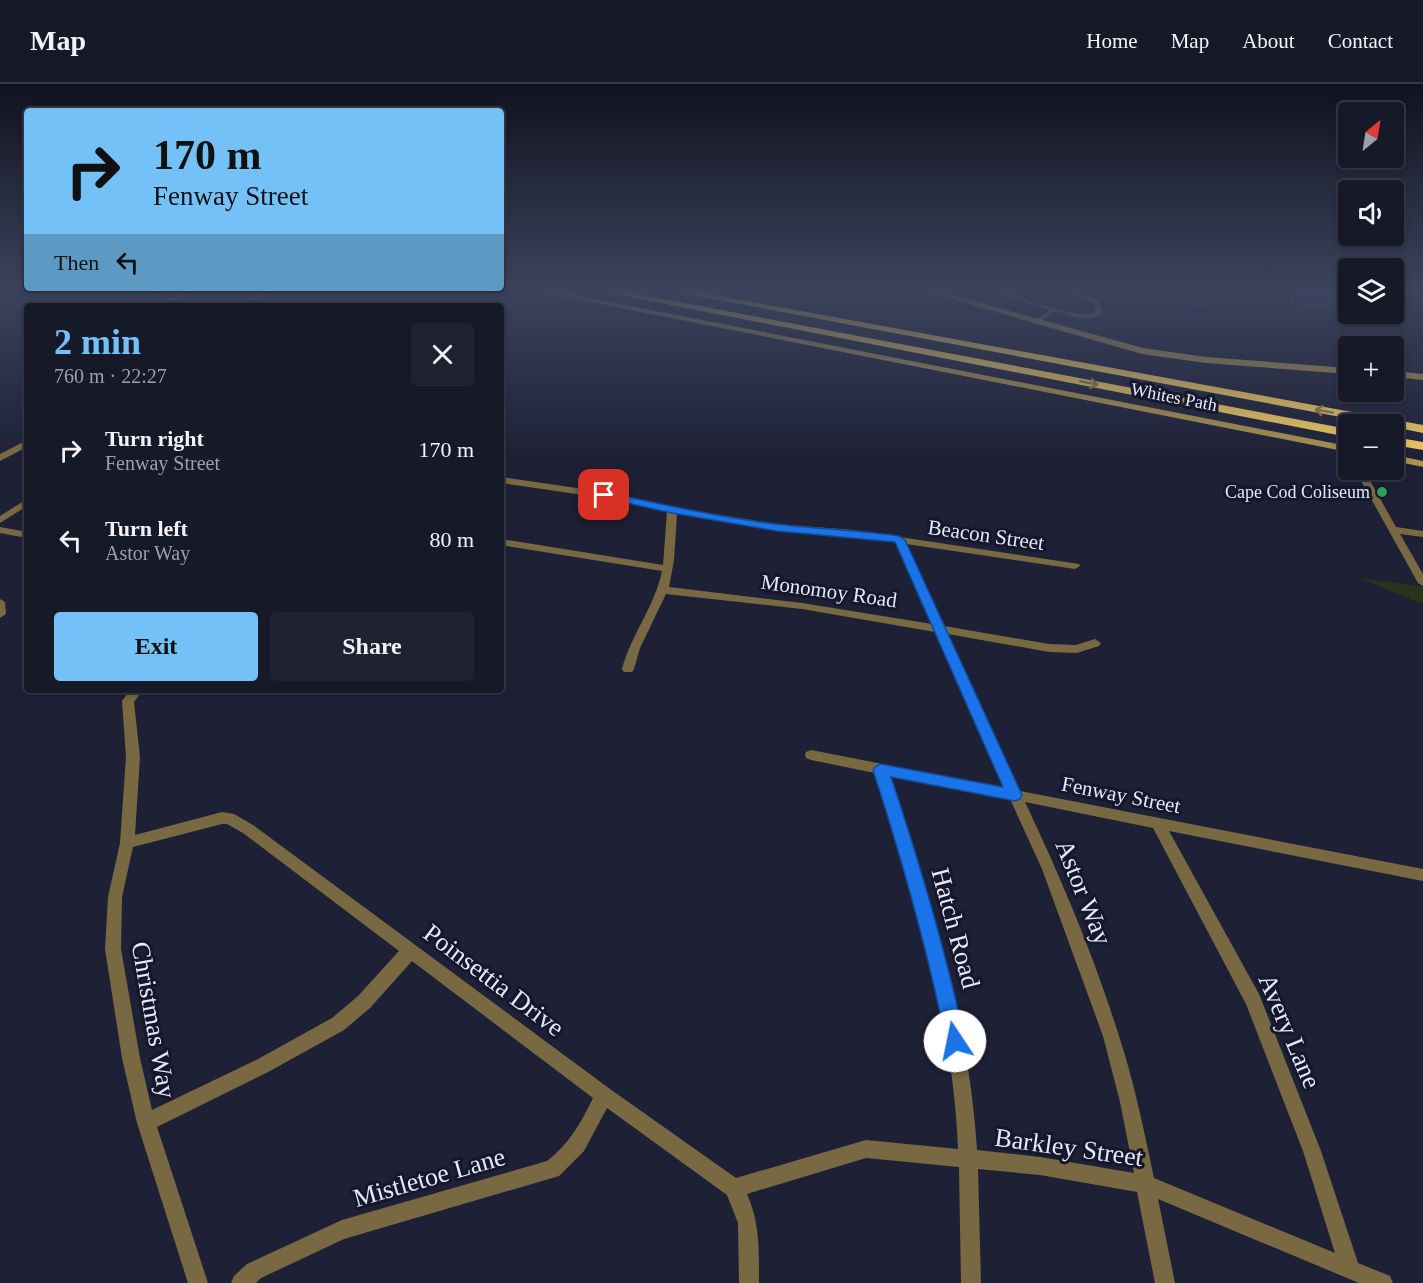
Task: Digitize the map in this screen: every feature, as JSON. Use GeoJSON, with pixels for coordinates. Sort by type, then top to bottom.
{"type":"FeatureCollection","features":[{"type":"Feature","properties":{"kind":"highway"},"geometry":{"type":"LineString","coordinates":[[892,346],[1338,431]]}},
{"type":"Feature","properties":{"kind":"highway"},"geometry":{"type":"LineString","coordinates":[[975,346],[1052,360],[1085,362],[1134,370],[1175,383],[1423,429]]}},
{"type":"Feature","properties":{"kind":"highway"},"geometry":{"type":"LineString","coordinates":[[1404,443],[1423,446]]}},
{"type":"Feature","properties":{"kind":"street","name":"Whites Path"},"geometry":{"type":"LineString","coordinates":[[820,346],[1338,447]]}},
{"type":"Feature","properties":{"kind":"street"},"geometry":{"type":"LineString","coordinates":[[1124,346],[1154,354],[1215,361],[1338,370]]}},
{"type":"Feature","properties":{"kind":"street"},"geometry":{"type":"LineString","coordinates":[[1404,375],[1423,377]]}},
{"type":"Feature","properties":{"kind":"street"},"geometry":{"type":"LineString","coordinates":[[0,458],[24,445]]}},
{"type":"Feature","properties":{"kind":"street"},"geometry":{"type":"LineString","coordinates":[[1404,460],[1423,464]]}},
{"type":"Feature","properties":{"kind":"street","name":"Beacon Street"},"geometry":{"type":"LineString","coordinates":[[504,480],[604,495],[672,510],[777,527],[853,533],[1076,566]]}},
{"type":"Feature","properties":{"kind":"street"},"geometry":{"type":"LineString","coordinates":[[1366,480],[1423,583]]}},
{"type":"Feature","properties":{"kind":"street"},"geometry":{"type":"LineString","coordinates":[[0,520],[24,504]]}},
{"type":"Feature","properties":{"kind":"street"},"geometry":{"type":"LineString","coordinates":[[628,669],[633,647],[663,590],[668,569],[672,510]]}},
{"type":"Feature","properties":{"kind":"street"},"geometry":{"type":"LineString","coordinates":[[0,530],[24,534]]}},
{"type":"Feature","properties":{"kind":"street"},"geometry":{"type":"LineString","coordinates":[[1393,530],[1423,534]]}},
{"type":"Feature","properties":{"kind":"street","name":"Astor Way"},"geometry":{"type":"LineString","coordinates":[[899,540],[1073,928],[1111,1036],[1129,1102],[1165,1283]]}},
{"type":"Feature","properties":{"kind":"street"},"geometry":{"type":"LineString","coordinates":[[504,542],[668,569]]}},
{"type":"Feature","properties":{"kind":"street","name":"Monomoy Road"},"geometry":{"type":"LineString","coordinates":[[663,590],[802,606],[1049,648],[1077,649],[1095,643]]}},
{"type":"Feature","properties":{"kind":"street"},"geometry":{"type":"LineString","coordinates":[[0,602],[0,614]]}},
{"type":"Feature","properties":{"kind":"street","name":"Christmas Way"},"geometry":{"type":"LineString","coordinates":[[135,693],[128,701],[133,757],[127,843],[115,897],[113,949],[131,1058],[146,1123],[198,1283]]}},
{"type":"Feature","properties":{"kind":"street","name":"Fenway Street"},"geometry":{"type":"LineString","coordinates":[[811,755],[1158,825],[1423,875]]}},
{"type":"Feature","properties":{"kind":"street","name":"Hatch Road"},"geometry":{"type":"LineString","coordinates":[[881,770],[909,856],[947,999],[958,1057],[968,1159],[971,1283]]}},
{"type":"Feature","properties":{"kind":"street","name":"Poinsettia Drive"},"geometry":{"type":"LineString","coordinates":[[127,843],[213,819],[229,818],[249,829],[604,1095],[734,1188],[742,1202],[749,1223],[749,1283]]}},
{"type":"Feature","properties":{"kind":"street","name":"Avery Lane"},"geometry":{"type":"LineString","coordinates":[[1158,825],[1252,1000],[1312,1151],[1350,1268]]}},
{"type":"Feature","properties":{"kind":"street"},"geometry":{"type":"LineString","coordinates":[[146,1123],[264,1065],[338,1024],[364,1002],[410,951]]}},
{"type":"Feature","properties":{"kind":"street","name":"Mistletoe Lane"},"geometry":{"type":"LineString","coordinates":[[241,1283],[254,1271],[342,1230],[552,1169],[567,1159],[580,1144],[604,1095]]}},
{"type":"Feature","properties":{"kind":"street","name":"Barkley Street"},"geometry":{"type":"LineString","coordinates":[[734,1188],[866,1149],[1064,1170],[1147,1185],[1383,1283]]}},
{"type":"Feature","properties":{"kind":"green space"},"geometry":{"type":"Polygon","coordinates":[[[1360,578],[1423,587],[1423,605],[1422,604],[1360,578]]]}},
{"type":"Feature","properties":{"kind":"place","name":"Cape Cod Coliseum"},"geometry":{"type":"Point","coordinates":[1382,492]}},
{"type":"Feature","properties":{"kind":"route"},"geometry":{"type":"LineString","coordinates":[[604,495],[672,510],[777,527],[853,533],[899,540],[1015,795],[881,770],[909,856],[943,981],[955,1041]]}}]}
